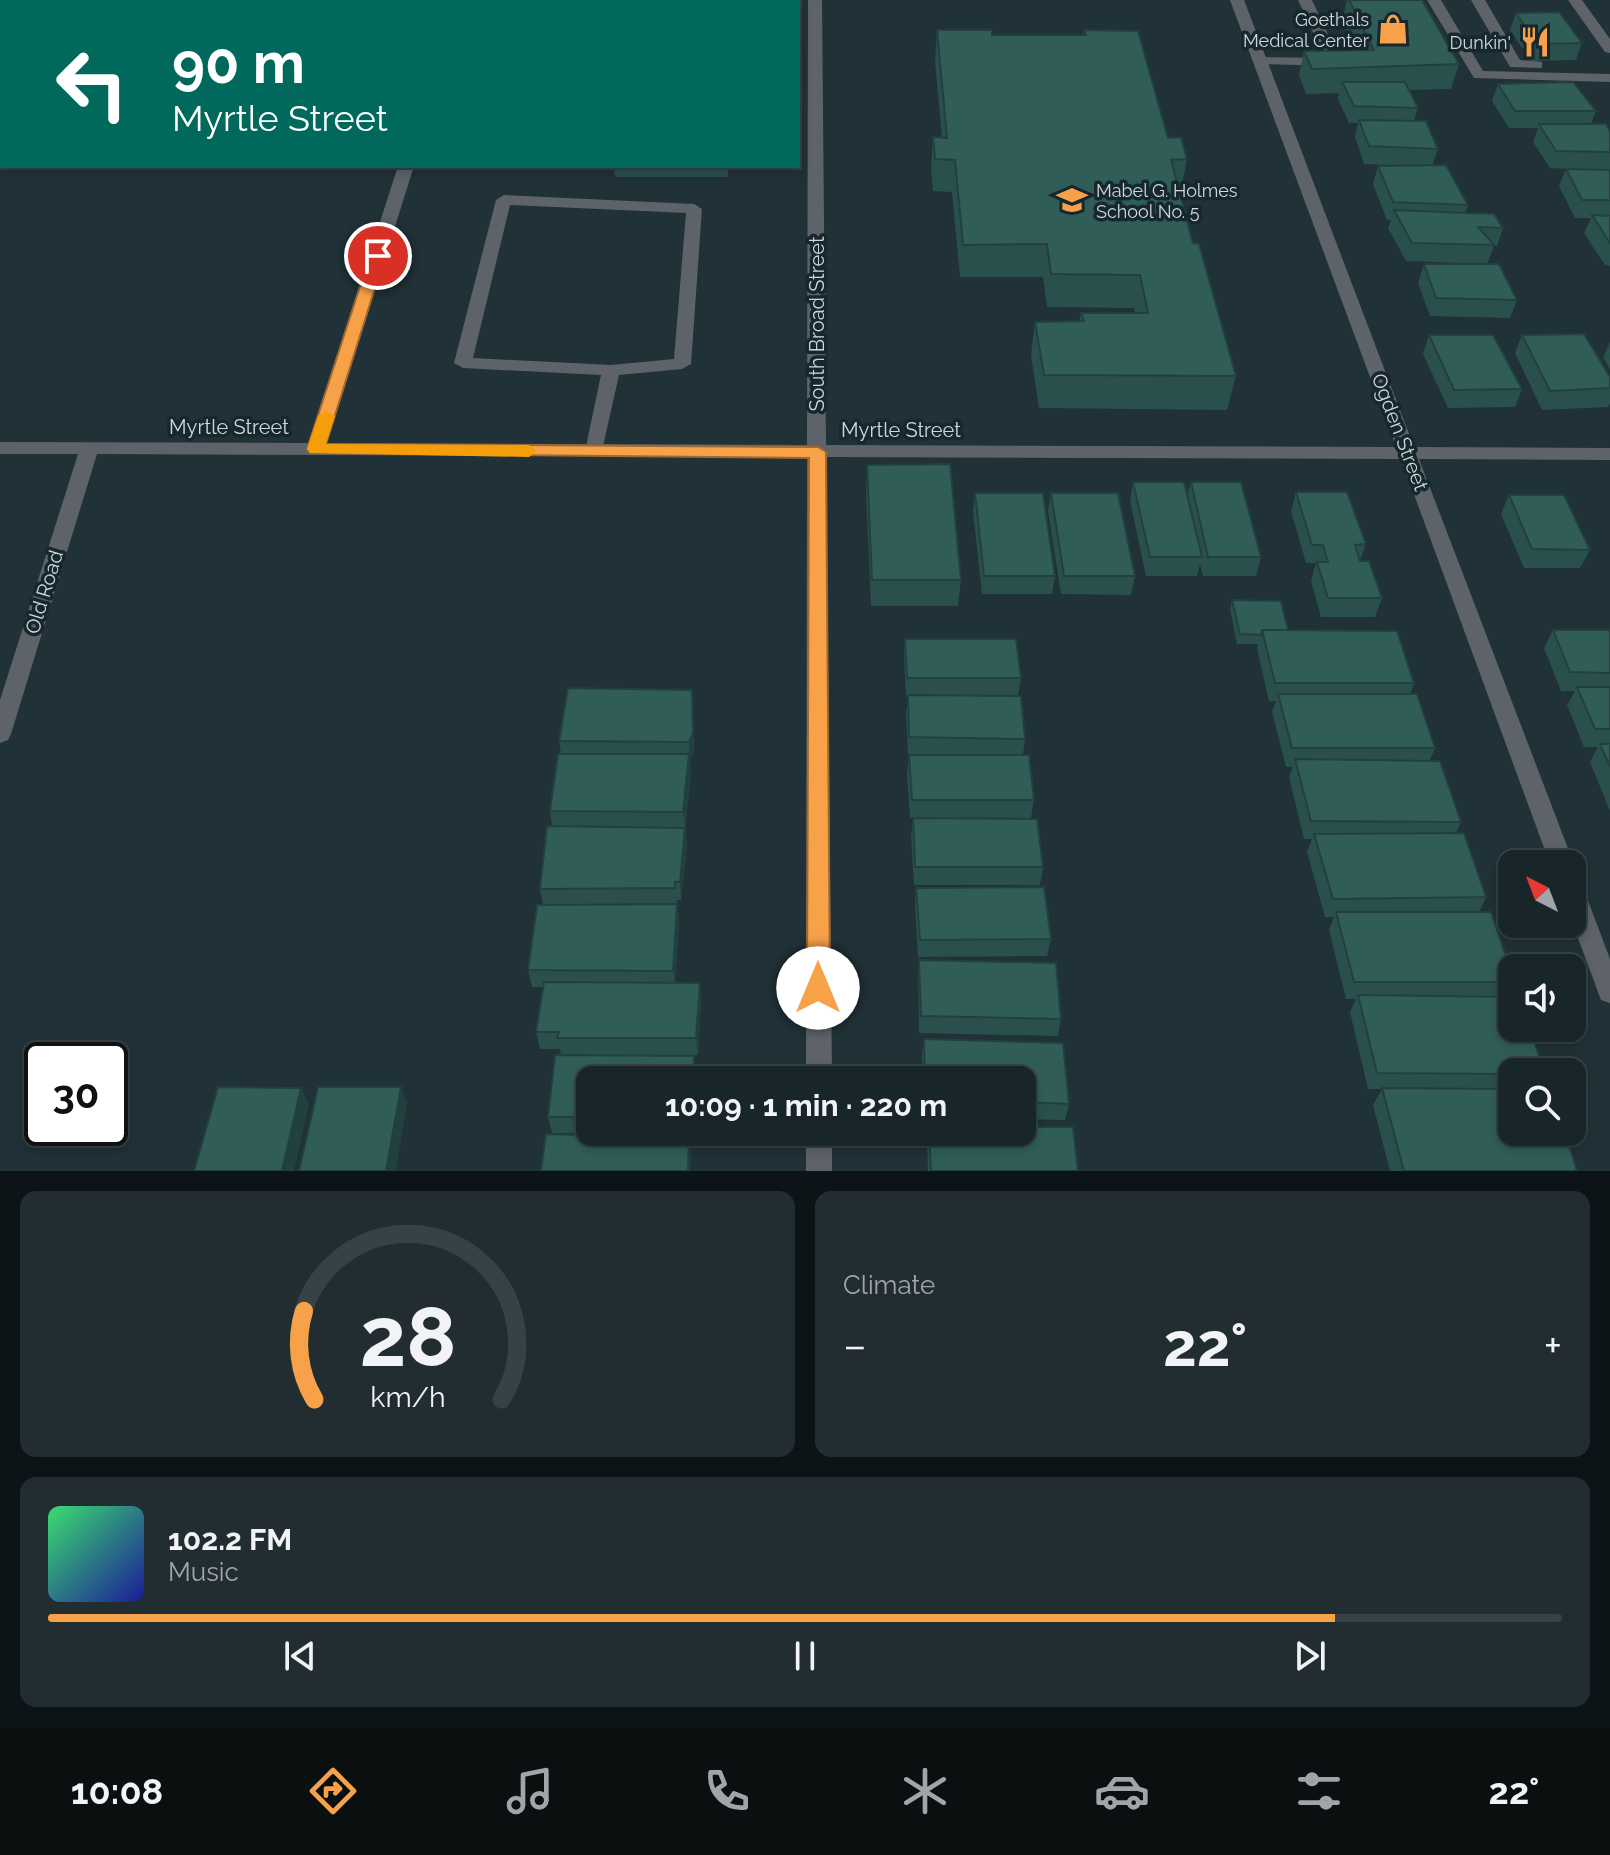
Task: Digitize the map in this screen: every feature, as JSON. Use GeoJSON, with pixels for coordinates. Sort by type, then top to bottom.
{"type":"FeatureCollection","features":[{"type":"Feature","properties":{"kind":"street","name":"South Broad Street"},"geometry":{"type":"LineString","coordinates":[[815,0],[819,1066]]}},
{"type":"Feature","properties":{"kind":"street","name":"Ogden Street"},"geometry":{"type":"LineString","coordinates":[[1237,0],[1557,850]]}},
{"type":"Feature","properties":{"kind":"street"},"geometry":{"type":"LineString","coordinates":[[1261,61],[1334,62],[1305,0]]}},
{"type":"Feature","properties":{"kind":"street"},"geometry":{"type":"LineString","coordinates":[[1434,0],[1479,75],[1610,75]]}},
{"type":"Feature","properties":{"kind":"street"},"geometry":{"type":"LineString","coordinates":[[1478,0],[1515,64],[1584,66],[1610,75]]}},
{"type":"Feature","properties":{"kind":"street"},"geometry":{"type":"LineString","coordinates":[[1575,0],[1610,49]]}},
{"type":"Feature","properties":{"kind":"street"},"geometry":{"type":"LineString","coordinates":[[316,449],[405,168]]}},
{"type":"Feature","properties":{"kind":"street"},"geometry":{"type":"LineString","coordinates":[[504,200],[694,209],[682,364],[611,370],[463,363],[504,200]]}},
{"type":"Feature","properties":{"kind":"street"},"geometry":{"type":"LineString","coordinates":[[594,451],[611,370]]}},
{"type":"Feature","properties":{"kind":"street","name":"Myrtle Street"},"geometry":{"type":"LineString","coordinates":[[0,448],[1610,454]]}},
{"type":"Feature","properties":{"kind":"street","name":"Old Road"},"geometry":{"type":"LineString","coordinates":[[0,734],[89,450]]}},
{"type":"Feature","properties":{"kind":"street"},"geometry":{"type":"LineString","coordinates":[[1586,928],[1610,992]]}},
{"type":"Feature","properties":{"kind":"street"},"geometry":{"type":"LineString","coordinates":[[819,1146],[819,1171]]}},
{"type":"Feature","properties":{"kind":"building"},"geometry":{"type":"Polygon","coordinates":[[[1349,0],[1422,0],[1459,64],[1312,69],[1304,51],[1374,50],[1349,0]]]}},
{"type":"Feature","properties":{"kind":"building"},"geometry":{"type":"Polygon","coordinates":[[[1559,12],[1582,43],[1537,44],[1516,13],[1559,12]]]}},
{"type":"Feature","properties":{"kind":"building"},"geometry":{"type":"Polygon","coordinates":[[[937,30],[992,30],[992,35],[1086,35],[1084,30],[1138,31],[1168,138],[1181,137],[1187,159],[1171,160],[1193,243],[1199,244],[1236,376],[1044,375],[1035,322],[1084,321],[1081,313],[1148,313],[1140,275],[1051,274],[1047,244],[963,245],[955,160],[935,159],[933,137],[947,138],[937,30]]]}},
{"type":"Feature","properties":{"kind":"building"},"geometry":{"type":"Polygon","coordinates":[[[1342,82],[1405,82],[1418,108],[1354,106],[1342,82]]]}},
{"type":"Feature","properties":{"kind":"building"},"geometry":{"type":"Polygon","coordinates":[[[1573,82],[1596,111],[1515,111],[1498,84],[1573,82]]]}},
{"type":"Feature","properties":{"kind":"building"},"geometry":{"type":"Polygon","coordinates":[[[1359,120],[1426,121],[1438,149],[1369,146],[1359,120]]]}},
{"type":"Feature","properties":{"kind":"building"},"geometry":{"type":"Polygon","coordinates":[[[1539,124],[1606,124],[1610,131],[1610,152],[1556,151],[1539,124]]]}},
{"type":"Feature","properties":{"kind":"building"},"geometry":{"type":"Polygon","coordinates":[[[1446,165],[1468,205],[1393,202],[1378,166],[1446,165]]]}},
{"type":"Feature","properties":{"kind":"building"},"geometry":{"type":"Polygon","coordinates":[[[1566,169],[1610,170],[1610,200],[1582,200],[1566,169]]]}},
{"type":"Feature","properties":{"kind":"building"},"geometry":{"type":"Polygon","coordinates":[[[1394,210],[1494,214],[1503,228],[1478,227],[1494,245],[1412,243],[1394,210]]]}},
{"type":"Feature","properties":{"kind":"building"},"geometry":{"type":"Polygon","coordinates":[[[1592,215],[1610,216],[1610,243],[1592,215]]]}},
{"type":"Feature","properties":{"kind":"building"},"geometry":{"type":"Polygon","coordinates":[[[1424,264],[1499,264],[1517,300],[1436,298],[1424,264]]]}},
{"type":"Feature","properties":{"kind":"building"},"geometry":{"type":"Polygon","coordinates":[[[1584,334],[1610,377],[1610,388],[1550,391],[1522,335],[1584,334]]]}},
{"type":"Feature","properties":{"kind":"building"},"geometry":{"type":"Polygon","coordinates":[[[1429,335],[1493,335],[1522,389],[1454,390],[1429,335]]]}},
{"type":"Feature","properties":{"kind":"building"},"geometry":{"type":"Polygon","coordinates":[[[950,464],[961,580],[872,580],[867,465],[950,464]]]}},
{"type":"Feature","properties":{"kind":"building"},"geometry":{"type":"Polygon","coordinates":[[[1133,482],[1184,482],[1202,557],[1150,557],[1133,482]]]}},
{"type":"Feature","properties":{"kind":"building"},"geometry":{"type":"Polygon","coordinates":[[[1191,482],[1241,482],[1261,557],[1208,557],[1191,482]]]}},
{"type":"Feature","properties":{"kind":"building"},"geometry":{"type":"Polygon","coordinates":[[[1296,492],[1347,492],[1366,544],[1355,545],[1360,561],[1369,561],[1382,598],[1328,598],[1317,562],[1328,562],[1323,545],[1312,545],[1296,492]]]}},
{"type":"Feature","properties":{"kind":"building"},"geometry":{"type":"Polygon","coordinates":[[[975,493],[1043,493],[1055,576],[984,576],[975,493]]]}},
{"type":"Feature","properties":{"kind":"building"},"geometry":{"type":"Polygon","coordinates":[[[1051,493],[1118,493],[1135,576],[1064,576],[1051,493]]]}},
{"type":"Feature","properties":{"kind":"building"},"geometry":{"type":"Polygon","coordinates":[[[1509,495],[1564,495],[1590,550],[1532,549],[1509,495]]]}},
{"type":"Feature","properties":{"kind":"building"},"geometry":{"type":"Polygon","coordinates":[[[1232,600],[1281,601],[1288,630],[1262,630],[1261,635],[1240,634],[1232,600]]]}},
{"type":"Feature","properties":{"kind":"building"},"geometry":{"type":"Polygon","coordinates":[[[1262,630],[1397,631],[1414,683],[1275,683],[1262,630]]]}},
{"type":"Feature","properties":{"kind":"building"},"geometry":{"type":"Polygon","coordinates":[[[1553,630],[1610,630],[1610,673],[1570,672],[1553,630]]]}},
{"type":"Feature","properties":{"kind":"building"},"geometry":{"type":"Polygon","coordinates":[[[905,639],[1016,639],[1021,678],[907,678],[905,639]]]}},
{"type":"Feature","properties":{"kind":"building"},"geometry":{"type":"Polygon","coordinates":[[[1577,687],[1610,687],[1610,729],[1595,729],[1577,687]]]}},
{"type":"Feature","properties":{"kind":"building"},"geometry":{"type":"Polygon","coordinates":[[[568,688],[692,690],[693,733],[689,742],[559,741],[568,688]]]}},
{"type":"Feature","properties":{"kind":"building"},"geometry":{"type":"Polygon","coordinates":[[[1278,694],[1417,694],[1435,748],[1292,748],[1278,694]]]}},
{"type":"Feature","properties":{"kind":"building"},"geometry":{"type":"Polygon","coordinates":[[[908,695],[1021,696],[1025,739],[909,737],[908,695]]]}},
{"type":"Feature","properties":{"kind":"building"},"geometry":{"type":"Polygon","coordinates":[[[1600,744],[1610,744],[1610,767],[1600,744]]]}},
{"type":"Feature","properties":{"kind":"building"},"geometry":{"type":"Polygon","coordinates":[[[558,754],[689,754],[683,812],[550,811],[558,754]]]}},
{"type":"Feature","properties":{"kind":"building"},"geometry":{"type":"Polygon","coordinates":[[[909,755],[1029,755],[1034,800],[912,800],[909,755]]]}},
{"type":"Feature","properties":{"kind":"building"},"geometry":{"type":"Polygon","coordinates":[[[1295,759],[1440,761],[1461,822],[1311,821],[1295,759]]]}},
{"type":"Feature","properties":{"kind":"building"},"geometry":{"type":"Polygon","coordinates":[[[913,818],[1037,819],[1043,867],[915,867],[913,818]]]}},
{"type":"Feature","properties":{"kind":"building"},"geometry":{"type":"Polygon","coordinates":[[[547,826],[685,828],[680,882],[675,882],[675,888],[540,889],[547,826]]]}},
{"type":"Feature","properties":{"kind":"building"},"geometry":{"type":"Polygon","coordinates":[[[1464,833],[1486,897],[1333,899],[1314,834],[1464,833]]]}},
{"type":"Feature","properties":{"kind":"building"},"geometry":{"type":"Polygon","coordinates":[[[1044,887],[1051,939],[920,940],[916,888],[1044,887]]]}},
{"type":"Feature","properties":{"kind":"building"},"geometry":{"type":"Polygon","coordinates":[[[677,904],[673,971],[528,970],[537,905],[677,904]]]}},
{"type":"Feature","properties":{"kind":"building"},"geometry":{"type":"Polygon","coordinates":[[[1336,912],[1491,912],[1505,954],[1498,954],[1498,982],[1354,982],[1336,912]]]}},
{"type":"Feature","properties":{"kind":"building"},"geometry":{"type":"Polygon","coordinates":[[[919,960],[1056,963],[1061,1019],[921,1016],[919,960]]]}},
{"type":"Feature","properties":{"kind":"building"},"geometry":{"type":"Polygon","coordinates":[[[544,982],[700,983],[696,1038],[557,1038],[559,1032],[536,1032],[544,982]]]}},
{"type":"Feature","properties":{"kind":"building"},"geometry":{"type":"Polygon","coordinates":[[[1358,995],[1498,997],[1498,1042],[1534,1042],[1540,1058],[1498,1058],[1498,1074],[1377,1073],[1358,995]]]}},
{"type":"Feature","properties":{"kind":"building"},"geometry":{"type":"Polygon","coordinates":[[[924,1039],[1063,1043],[1069,1104],[1036,1103],[1036,1066],[925,1066],[924,1039]]]}},
{"type":"Feature","properties":{"kind":"building"},"geometry":{"type":"Polygon","coordinates":[[[555,1055],[694,1056],[694,1066],[576,1066],[576,1117],[548,1117],[555,1055]]]}},
{"type":"Feature","properties":{"kind":"building"},"geometry":{"type":"Polygon","coordinates":[[[218,1087],[301,1088],[282,1171],[194,1171],[218,1087]]]}},
{"type":"Feature","properties":{"kind":"building"},"geometry":{"type":"Polygon","coordinates":[[[318,1087],[401,1087],[386,1171],[299,1171],[318,1087]]]}},
{"type":"Feature","properties":{"kind":"building"},"geometry":{"type":"Polygon","coordinates":[[[1382,1088],[1498,1089],[1498,1146],[1569,1146],[1577,1171],[1404,1171],[1382,1088]]]}},
{"type":"Feature","properties":{"kind":"building"},"geometry":{"type":"Polygon","coordinates":[[[1036,1127],[1073,1127],[1078,1171],[931,1171],[930,1146],[1036,1146],[1036,1127]]]}},
{"type":"Feature","properties":{"kind":"building"},"geometry":{"type":"Polygon","coordinates":[[[546,1134],[576,1135],[576,1146],[689,1146],[688,1171],[541,1171],[546,1134]]]}},
{"type":"Feature","properties":{"kind":"slow traffic"},"geometry":{"type":"LineString","coordinates":[[326,416],[316,449],[529,451]]}},
{"type":"Feature","properties":{"kind":"place","name":"Goethals Medical Center"},"geometry":{"type":"Point","coordinates":[1393,29]}},
{"type":"Feature","properties":{"kind":"place","name":"Dunkin'"},"geometry":{"type":"Point","coordinates":[1535,42]}},
{"type":"Feature","properties":{"kind":"place","name":"Mabel G. Holmes School No. 5"},"geometry":{"type":"Point","coordinates":[1072,200]}},
{"type":"Feature","properties":{"kind":"route"},"geometry":{"type":"LineString","coordinates":[[378,256],[316,449],[818,452],[818,988]]}}]}
